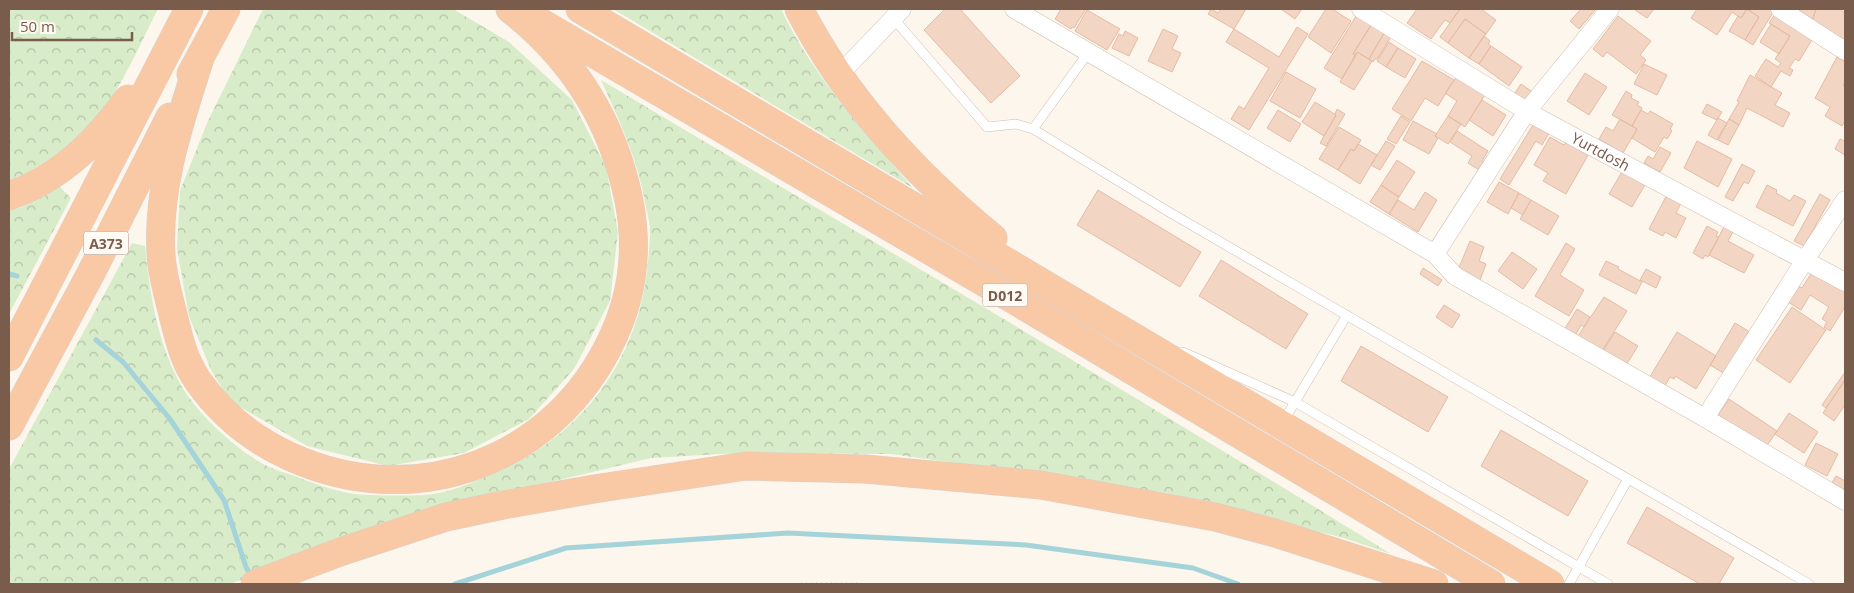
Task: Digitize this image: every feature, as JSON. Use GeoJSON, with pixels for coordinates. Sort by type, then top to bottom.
{"type":"FeatureCollection","features":[{"type":"Feature","properties":{"kind":"highway","name":"A373"},"geometry":{"type":"LineString","coordinates":[[9,357],[189,9]]}},
{"type":"Feature","properties":{"kind":"highway","name":"A373"},"geometry":{"type":"LineString","coordinates":[[9,426],[91,273],[226,9]]}},
{"type":"Feature","properties":{"kind":"highway"},"geometry":{"type":"LineString","coordinates":[[200,58],[178,129],[164,189],[161,219],[161,253],[164,284],[180,349],[196,379],[217,406],[242,429],[272,449],[305,464],[339,475],[375,479],[413,480],[454,473],[491,460],[525,442],[555,419],[580,391],[604,358],[620,322],[630,284],[635,248],[631,210],[624,173],[611,138],[595,104],[576,76],[554,48],[510,9]]}},
{"type":"Feature","properties":{"kind":"highway","name":"D012"},"geometry":{"type":"LineString","coordinates":[[518,9],[1016,301],[1491,584]]}},
{"type":"Feature","properties":{"kind":"highway","name":"D012"},"geometry":{"type":"LineString","coordinates":[[580,9],[1550,584]]}},
{"type":"Feature","properties":{"kind":"highway"},"geometry":{"type":"LineString","coordinates":[[799,9],[813,36],[864,111],[923,176],[962,212],[1005,247],[1088,310]]}},
{"type":"Feature","properties":{"kind":"highway"},"geometry":{"type":"LineString","coordinates":[[9,196],[51,175],[79,155],[105,130],[172,43]]}},
{"type":"Feature","properties":{"kind":"highway"},"geometry":{"type":"LineString","coordinates":[[255,584],[340,552],[446,517],[594,488],[746,466],[865,469],[1050,487],[1150,504],[1224,519],[1275,532],[1434,584]]}},
{"type":"Feature","properties":{"kind":"street"},"geometry":{"type":"LineString","coordinates":[[1014,9],[1435,254],[1455,276],[1705,418],[1845,501]]}},
{"type":"Feature","properties":{"kind":"street","name":"Yurtdosh"},"geometry":{"type":"LineString","coordinates":[[1361,9],[1527,111],[1845,282]]}},
{"type":"Feature","properties":{"kind":"street"},"geometry":{"type":"LineString","coordinates":[[1435,254],[1527,111],[1610,9]]}},
{"type":"Feature","properties":{"kind":"street"},"geometry":{"type":"LineString","coordinates":[[1780,9],[1845,51]]}},
{"type":"Feature","properties":{"kind":"street"},"geometry":{"type":"LineString","coordinates":[[839,75],[898,14]]}},
{"type":"Feature","properties":{"kind":"street"},"geometry":{"type":"LineString","coordinates":[[1705,418],[1845,200]]}},
{"type":"Feature","properties":{"kind":"lane"},"geometry":{"type":"LineString","coordinates":[[898,14],[987,128],[1016,124],[1033,129],[1169,212],[1809,584]]}},
{"type":"Feature","properties":{"kind":"lane"},"geometry":{"type":"LineString","coordinates":[[1033,129],[1088,53]]}},
{"type":"Feature","properties":{"kind":"lane"},"geometry":{"type":"LineString","coordinates":[[1088,310],[1160,342]]}},
{"type":"Feature","properties":{"kind":"lane"},"geometry":{"type":"LineString","coordinates":[[1282,425],[1347,315]]}},
{"type":"Feature","properties":{"kind":"lane"},"geometry":{"type":"LineString","coordinates":[[1178,350],[1295,402],[1608,584]]}},
{"type":"Feature","properties":{"kind":"lane"},"geometry":{"type":"LineString","coordinates":[[1569,584],[1628,479]]}},
{"type":"Feature","properties":{"kind":"path"},"geometry":{"type":"LineString","coordinates":[[801,584],[857,584]]}},
{"type":"Feature","properties":{"kind":"green space"},"geometry":{"type":"Polygon","coordinates":[[[9,9],[158,9],[122,80],[96,120],[68,147],[44,163],[9,182],[9,9]]]}},
{"type":"Feature","properties":{"kind":"green space"},"geometry":{"type":"Polygon","coordinates":[[[263,9],[453,9],[509,42],[572,100],[606,167],[618,232],[610,301],[574,369],[529,419],[464,453],[388,466],[307,446],[230,401],[211,370],[189,316],[177,249],[180,191],[207,123],[263,9]]]}},
{"type":"Feature","properties":{"kind":"green space"},"geometry":{"type":"Polygon","coordinates":[[[613,9],[781,9],[808,58],[824,81],[913,188],[613,9]]]}},
{"type":"Feature","properties":{"kind":"green space"},"geometry":{"type":"Polygon","coordinates":[[[601,80],[1096,374],[1391,554],[1344,538],[1165,493],[891,454],[738,453],[651,458],[446,507],[230,584],[9,584],[9,469],[132,243],[145,246],[149,282],[160,335],[181,385],[197,408],[218,430],[242,450],[268,466],[348,493],[387,496],[425,495],[466,485],[523,459],[552,440],[578,417],[600,391],[619,362],[633,331],[643,297],[648,261],[650,226],[639,174],[628,142],[601,80]]]}},
{"type":"Feature","properties":{"kind":"green space"},"geometry":{"type":"Polygon","coordinates":[[[59,186],[71,198],[9,314],[9,211],[22,207],[59,186]]]}},
{"type":"Feature","properties":{"kind":"building"},"geometry":{"type":"Polygon","coordinates":[[[945,9],[960,9],[1020,76],[991,103],[924,30],[945,9]]]}},
{"type":"Feature","properties":{"kind":"building"},"geometry":{"type":"Polygon","coordinates":[[[1061,9],[1086,9],[1074,28],[1072,27],[1071,29],[1055,19],[1061,9]]]}},
{"type":"Feature","properties":{"kind":"building"},"geometry":{"type":"Polygon","coordinates":[[[1211,9],[1218,13],[1221,9],[1246,9],[1234,29],[1208,14],[1211,9]]]}},
{"type":"Feature","properties":{"kind":"building"},"geometry":{"type":"Polygon","coordinates":[[[1281,9],[1302,9],[1295,19],[1281,9]]]}},
{"type":"Feature","properties":{"kind":"building"},"geometry":{"type":"Polygon","coordinates":[[[1326,9],[1332,9],[1351,21],[1331,53],[1308,37],[1326,9]]]}},
{"type":"Feature","properties":{"kind":"building"},"geometry":{"type":"Polygon","coordinates":[[[1417,9],[1460,9],[1450,23],[1445,20],[1431,39],[1407,23],[1417,9]]]}},
{"type":"Feature","properties":{"kind":"building"},"geometry":{"type":"Polygon","coordinates":[[[1460,9],[1481,9],[1496,20],[1486,34],[1465,19],[1448,43],[1440,37],[1460,9]]]}},
{"type":"Feature","properties":{"kind":"building"},"geometry":{"type":"Polygon","coordinates":[[[1581,9],[1596,9],[1579,29],[1570,21],[1581,9]]]}},
{"type":"Feature","properties":{"kind":"building"},"geometry":{"type":"Polygon","coordinates":[[[1636,9],[1654,9],[1647,18],[1636,9]]]}},
{"type":"Feature","properties":{"kind":"building"},"geometry":{"type":"Polygon","coordinates":[[[1697,9],[1747,9],[1741,18],[1732,12],[1717,35],[1691,18],[1697,9]]]}},
{"type":"Feature","properties":{"kind":"building"},"geometry":{"type":"Polygon","coordinates":[[[1747,9],[1769,9],[1774,11],[1753,45],[1745,40],[1759,17],[1747,9]]]}},
{"type":"Feature","properties":{"kind":"building"},"geometry":{"type":"Polygon","coordinates":[[[1747,9],[1759,17],[1745,40],[1729,31],[1738,16],[1741,18],[1747,9]]]}},
{"type":"Feature","properties":{"kind":"building"},"geometry":{"type":"Polygon","coordinates":[[[1789,9],[1816,9],[1811,24],[1789,9]]]}},
{"type":"Feature","properties":{"kind":"building"},"geometry":{"type":"Polygon","coordinates":[[[1816,9],[1840,9],[1845,13],[1845,48],[1811,24],[1816,9]]]}},
{"type":"Feature","properties":{"kind":"building"},"geometry":{"type":"Polygon","coordinates":[[[1087,10],[1120,29],[1107,50],[1075,31],[1087,10]]]}},
{"type":"Feature","properties":{"kind":"building"},"geometry":{"type":"Polygon","coordinates":[[[1358,13],[1373,22],[1353,54],[1356,55],[1342,79],[1324,68],[1358,13]]]}},
{"type":"Feature","properties":{"kind":"building"},"geometry":{"type":"Polygon","coordinates":[[[1775,14],[1813,38],[1799,61],[1795,59],[1789,68],[1793,70],[1790,76],[1781,71],[1771,87],[1755,76],[1766,59],[1778,67],[1781,63],[1775,59],[1790,36],[1769,23],[1775,14]]]}},
{"type":"Feature","properties":{"kind":"building"},"geometry":{"type":"Polygon","coordinates":[[[1618,16],[1651,41],[1640,55],[1646,60],[1636,74],[1607,52],[1603,57],[1593,49],[1618,16]]]}},
{"type":"Feature","properties":{"kind":"building"},"geometry":{"type":"Polygon","coordinates":[[[1465,19],[1486,34],[1469,58],[1448,43],[1465,19]]]}},
{"type":"Feature","properties":{"kind":"building"},"geometry":{"type":"Polygon","coordinates":[[[1373,22],[1386,30],[1369,59],[1357,52],[1356,55],[1353,54],[1373,22]]]}},
{"type":"Feature","properties":{"kind":"building"},"geometry":{"type":"Polygon","coordinates":[[[1771,24],[1790,36],[1779,54],[1760,42],[1771,24]]]}},
{"type":"Feature","properties":{"kind":"building"},"geometry":{"type":"Polygon","coordinates":[[[1297,27],[1308,34],[1249,130],[1231,119],[1239,106],[1244,109],[1269,68],[1226,42],[1234,29],[1279,57],[1297,27]]]}},
{"type":"Feature","properties":{"kind":"building"},"geometry":{"type":"Polygon","coordinates":[[[1163,29],[1178,36],[1172,49],[1181,53],[1172,72],[1148,61],[1163,29]]]}},
{"type":"Feature","properties":{"kind":"building"},"geometry":{"type":"Polygon","coordinates":[[[1125,31],[1138,38],[1129,56],[1112,48],[1119,34],[1123,36],[1125,31]]]}},
{"type":"Feature","properties":{"kind":"building"},"geometry":{"type":"Polygon","coordinates":[[[1385,31],[1392,35],[1377,59],[1373,62],[1369,59],[1385,31]]]}},
{"type":"Feature","properties":{"kind":"building"},"geometry":{"type":"Polygon","coordinates":[[[1484,36],[1490,41],[1488,44],[1491,46],[1479,64],[1469,58],[1484,36]]]}},
{"type":"Feature","properties":{"kind":"building"},"geometry":{"type":"Polygon","coordinates":[[[1389,42],[1398,48],[1386,67],[1377,61],[1389,42]]]}},
{"type":"Feature","properties":{"kind":"building"},"geometry":{"type":"Polygon","coordinates":[[[1491,46],[1522,67],[1509,86],[1479,64],[1491,46]]]}},
{"type":"Feature","properties":{"kind":"building"},"geometry":{"type":"Polygon","coordinates":[[[1398,48],[1416,59],[1405,78],[1386,67],[1398,48]]]}},
{"type":"Feature","properties":{"kind":"building"},"geometry":{"type":"Polygon","coordinates":[[[1357,52],[1372,61],[1354,90],[1340,82],[1357,52]]]}},
{"type":"Feature","properties":{"kind":"building"},"geometry":{"type":"Polygon","coordinates":[[[1837,57],[1845,62],[1845,82],[1843,85],[1845,86],[1845,121],[1842,126],[1825,116],[1830,107],[1815,98],[1837,57]]]}},
{"type":"Feature","properties":{"kind":"building"},"geometry":{"type":"Polygon","coordinates":[[[1422,61],[1454,80],[1438,106],[1425,98],[1411,121],[1392,109],[1422,61]]]}},
{"type":"Feature","properties":{"kind":"building"},"geometry":{"type":"Polygon","coordinates":[[[1644,64],[1667,75],[1657,95],[1634,84],[1644,64]]]}},
{"type":"Feature","properties":{"kind":"building"},"geometry":{"type":"Polygon","coordinates":[[[1286,72],[1316,89],[1300,118],[1270,101],[1286,72]]]}},
{"type":"Feature","properties":{"kind":"building"},"geometry":{"type":"Polygon","coordinates":[[[1585,73],[1607,87],[1589,115],[1567,101],[1585,73]]]}},
{"type":"Feature","properties":{"kind":"building"},"geometry":{"type":"Polygon","coordinates":[[[1458,75],[1486,93],[1465,127],[1448,116],[1457,101],[1445,93],[1458,75]]]}},
{"type":"Feature","properties":{"kind":"building"},"geometry":{"type":"Polygon","coordinates":[[[1750,75],[1782,93],[1775,105],[1790,113],[1783,127],[1747,108],[1739,125],[1729,119],[1739,102],[1737,101],[1750,75]]]}},
{"type":"Feature","properties":{"kind":"building"},"geometry":{"type":"Polygon","coordinates":[[[1521,84],[1534,93],[1528,103],[1515,93],[1521,84]]]}},
{"type":"Feature","properties":{"kind":"building"},"geometry":{"type":"Polygon","coordinates":[[[1626,91],[1632,95],[1631,98],[1639,102],[1637,105],[1642,108],[1632,126],[1612,115],[1626,91]]]}},
{"type":"Feature","properties":{"kind":"building"},"geometry":{"type":"Polygon","coordinates":[[[1482,100],[1506,115],[1493,136],[1469,120],[1482,100]]]}},
{"type":"Feature","properties":{"kind":"building"},"geometry":{"type":"Polygon","coordinates":[[[1315,102],[1336,115],[1324,136],[1302,122],[1315,102]]]}},
{"type":"Feature","properties":{"kind":"building"},"geometry":{"type":"Polygon","coordinates":[[[1707,104],[1722,112],[1717,120],[1702,113],[1707,104]]]}},
{"type":"Feature","properties":{"kind":"building"},"geometry":{"type":"Polygon","coordinates":[[[1337,109],[1345,114],[1326,146],[1320,143],[1336,115],[1337,109]]]}},
{"type":"Feature","properties":{"kind":"building"},"geometry":{"type":"Polygon","coordinates":[[[1278,110],[1301,124],[1290,142],[1267,128],[1278,110]]]}},
{"type":"Feature","properties":{"kind":"building"},"geometry":{"type":"Polygon","coordinates":[[[1641,110],[1648,114],[1650,111],[1673,124],[1670,129],[1672,131],[1667,139],[1664,137],[1655,152],[1632,138],[1637,129],[1632,126],[1641,110]]]}},
{"type":"Feature","properties":{"kind":"building"},"geometry":{"type":"Polygon","coordinates":[[[1401,116],[1410,122],[1396,144],[1387,139],[1401,116]]]}},
{"type":"Feature","properties":{"kind":"building"},"geometry":{"type":"Polygon","coordinates":[[[1448,116],[1461,124],[1448,144],[1435,136],[1448,116]]]}},
{"type":"Feature","properties":{"kind":"building"},"geometry":{"type":"Polygon","coordinates":[[[1718,118],[1727,123],[1717,140],[1708,135],[1718,118]]]}},
{"type":"Feature","properties":{"kind":"building"},"geometry":{"type":"Polygon","coordinates":[[[1620,119],[1637,129],[1623,153],[1599,139],[1606,127],[1613,131],[1620,119]]]}},
{"type":"Feature","properties":{"kind":"building"},"geometry":{"type":"Polygon","coordinates":[[[1729,119],[1739,125],[1728,145],[1718,140],[1729,119]]]}},
{"type":"Feature","properties":{"kind":"building"},"geometry":{"type":"Polygon","coordinates":[[[1536,120],[1551,130],[1542,145],[1536,141],[1509,185],[1500,179],[1536,120]]]}},
{"type":"Feature","properties":{"kind":"building"},"geometry":{"type":"Polygon","coordinates":[[[1413,121],[1437,134],[1435,136],[1438,138],[1429,154],[1403,140],[1413,121]]]}},
{"type":"Feature","properties":{"kind":"building"},"geometry":{"type":"Polygon","coordinates":[[[1339,127],[1361,140],[1354,151],[1351,149],[1338,170],[1319,159],[1339,127]]]}},
{"type":"Feature","properties":{"kind":"building"},"geometry":{"type":"Polygon","coordinates":[[[1457,131],[1488,151],[1482,161],[1489,165],[1484,173],[1468,163],[1472,156],[1450,142],[1457,131]]]}},
{"type":"Feature","properties":{"kind":"building"},"geometry":{"type":"Polygon","coordinates":[[[1550,137],[1564,145],[1569,138],[1591,150],[1566,194],[1543,181],[1548,173],[1534,165],[1550,137]]]}},
{"type":"Feature","properties":{"kind":"building"},"geometry":{"type":"Polygon","coordinates":[[[1840,139],[1845,141],[1845,155],[1835,149],[1840,139]]]}},
{"type":"Feature","properties":{"kind":"building"},"geometry":{"type":"Polygon","coordinates":[[[1386,141],[1395,146],[1380,170],[1371,165],[1386,141]]]}},
{"type":"Feature","properties":{"kind":"building"},"geometry":{"type":"Polygon","coordinates":[[[1697,141],[1732,159],[1718,187],[1684,168],[1697,141]]]}},
{"type":"Feature","properties":{"kind":"building"},"geometry":{"type":"Polygon","coordinates":[[[1358,144],[1377,155],[1360,184],[1338,170],[1351,149],[1354,151],[1358,144]]]}},
{"type":"Feature","properties":{"kind":"building"},"geometry":{"type":"Polygon","coordinates":[[[1660,147],[1671,153],[1660,172],[1644,163],[1648,156],[1653,159],[1660,147]]]}},
{"type":"Feature","properties":{"kind":"building"},"geometry":{"type":"Polygon","coordinates":[[[1397,160],[1415,172],[1399,197],[1381,185],[1397,160]]]}},
{"type":"Feature","properties":{"kind":"building"},"geometry":{"type":"Polygon","coordinates":[[[1742,164],[1755,171],[1748,184],[1744,182],[1733,201],[1725,197],[1742,164]]]}},
{"type":"Feature","properties":{"kind":"building"},"geometry":{"type":"Polygon","coordinates":[[[1623,170],[1646,183],[1632,207],[1609,194],[1623,170]]]}},
{"type":"Feature","properties":{"kind":"building"},"geometry":{"type":"Polygon","coordinates":[[[1499,182],[1519,193],[1508,214],[1487,202],[1499,182]]]}},
{"type":"Feature","properties":{"kind":"building"},"geometry":{"type":"Polygon","coordinates":[[[1381,185],[1399,197],[1389,214],[1370,202],[1381,185]]]}},
{"type":"Feature","properties":{"kind":"building"},"geometry":{"type":"Polygon","coordinates":[[[1767,185],[1777,190],[1776,193],[1790,201],[1794,195],[1806,201],[1793,226],[1756,207],[1767,185]]]}},
{"type":"Feature","properties":{"kind":"building"},"geometry":{"type":"Polygon","coordinates":[[[1098,190],[1201,252],[1180,287],[1077,225],[1098,190]]]}},
{"type":"Feature","properties":{"kind":"building"},"geometry":{"type":"Polygon","coordinates":[[[1425,192],[1437,200],[1418,232],[1389,214],[1398,200],[1414,210],[1425,192]]]}},
{"type":"Feature","properties":{"kind":"building"},"geometry":{"type":"Polygon","coordinates":[[[1519,193],[1531,200],[1523,215],[1511,208],[1519,193]]]}},
{"type":"Feature","properties":{"kind":"building"},"geometry":{"type":"Polygon","coordinates":[[[1668,193],[1682,201],[1676,213],[1686,218],[1676,238],[1665,232],[1663,236],[1649,229],[1668,193]]]}},
{"type":"Feature","properties":{"kind":"building"},"geometry":{"type":"Polygon","coordinates":[[[1820,194],[1830,200],[1804,246],[1794,241],[1820,194]]]}},
{"type":"Feature","properties":{"kind":"building"},"geometry":{"type":"Polygon","coordinates":[[[1531,200],[1559,216],[1548,235],[1520,219],[1531,200]]]}},
{"type":"Feature","properties":{"kind":"building"},"geometry":{"type":"Polygon","coordinates":[[[1726,223],[1735,228],[1728,241],[1754,255],[1744,273],[1709,255],[1726,223]]]}},
{"type":"Feature","properties":{"kind":"building"},"geometry":{"type":"Polygon","coordinates":[[[1707,226],[1718,232],[1716,236],[1719,237],[1708,257],[1705,255],[1703,259],[1693,253],[1707,226]]]}},
{"type":"Feature","properties":{"kind":"building"},"geometry":{"type":"Polygon","coordinates":[[[1470,241],[1484,247],[1479,261],[1486,264],[1480,280],[1458,270],[1470,241]]]}},
{"type":"Feature","properties":{"kind":"building"},"geometry":{"type":"Polygon","coordinates":[[[1566,243],[1575,249],[1560,275],[1584,290],[1569,316],[1535,296],[1566,243]]]}},
{"type":"Feature","properties":{"kind":"building"},"geometry":{"type":"Polygon","coordinates":[[[1512,252],[1537,269],[1523,289],[1498,271],[1512,252]]]}},
{"type":"Feature","properties":{"kind":"building"},"geometry":{"type":"Polygon","coordinates":[[[1221,260],[1308,314],[1286,349],[1199,296],[1221,260]]]}},
{"type":"Feature","properties":{"kind":"building"},"geometry":{"type":"Polygon","coordinates":[[[1606,261],[1642,282],[1636,294],[1599,275],[1606,261]]]}},
{"type":"Feature","properties":{"kind":"building"},"geometry":{"type":"Polygon","coordinates":[[[1423,268],[1442,280],[1438,286],[1420,274],[1423,268]]]}},
{"type":"Feature","properties":{"kind":"building"},"geometry":{"type":"Polygon","coordinates":[[[1646,269],[1661,277],[1656,288],[1640,280],[1646,269]]]}},
{"type":"Feature","properties":{"kind":"building"},"geometry":{"type":"Polygon","coordinates":[[[1814,269],[1845,289],[1845,307],[1830,331],[1824,327],[1827,322],[1822,319],[1829,307],[1810,295],[1801,310],[1788,302],[1798,286],[1802,288],[1814,269]]]}},
{"type":"Feature","properties":{"kind":"building"},"geometry":{"type":"Polygon","coordinates":[[[1604,297],[1627,311],[1600,354],[1576,339],[1604,297]]]}},
{"type":"Feature","properties":{"kind":"building"},"geometry":{"type":"Polygon","coordinates":[[[1444,305],[1460,315],[1452,328],[1436,317],[1444,305]]]}},
{"type":"Feature","properties":{"kind":"building"},"geometry":{"type":"Polygon","coordinates":[[[1792,307],[1826,330],[1790,383],[1756,360],[1792,307]]]}},
{"type":"Feature","properties":{"kind":"building"},"geometry":{"type":"Polygon","coordinates":[[[1577,309],[1590,317],[1584,327],[1581,325],[1575,336],[1564,330],[1577,309]]]}},
{"type":"Feature","properties":{"kind":"building"},"geometry":{"type":"Polygon","coordinates":[[[1735,323],[1750,332],[1725,374],[1710,365],[1735,323]]]}},
{"type":"Feature","properties":{"kind":"building"},"geometry":{"type":"Polygon","coordinates":[[[1615,332],[1638,346],[1626,365],[1603,351],[1615,332]]]}},
{"type":"Feature","properties":{"kind":"building"},"geometry":{"type":"Polygon","coordinates":[[[1677,332],[1716,356],[1696,389],[1675,376],[1674,379],[1670,377],[1663,389],[1648,380],[1677,332]]]}},
{"type":"Feature","properties":{"kind":"building"},"geometry":{"type":"Polygon","coordinates":[[[1361,346],[1448,397],[1428,432],[1341,381],[1361,346]]]}},
{"type":"Feature","properties":{"kind":"building"},"geometry":{"type":"Polygon","coordinates":[[[1845,372],[1845,380],[1826,408],[1822,405],[1845,372]]]}},
{"type":"Feature","properties":{"kind":"building"},"geometry":{"type":"Polygon","coordinates":[[[1845,380],[1845,405],[1834,421],[1823,413],[1845,380]]]}},
{"type":"Feature","properties":{"kind":"building"},"geometry":{"type":"Polygon","coordinates":[[[1729,399],[1777,431],[1766,447],[1718,415],[1729,399]]]}},
{"type":"Feature","properties":{"kind":"building"},"geometry":{"type":"Polygon","coordinates":[[[1789,413],[1818,432],[1804,453],[1775,434],[1789,413]]]}},
{"type":"Feature","properties":{"kind":"building"},"geometry":{"type":"Polygon","coordinates":[[[1501,430],[1588,481],[1568,516],[1481,466],[1501,430]]]}},
{"type":"Feature","properties":{"kind":"building"},"geometry":{"type":"Polygon","coordinates":[[[1816,443],[1838,454],[1827,476],[1805,465],[1816,443]]]}},
{"type":"Feature","properties":{"kind":"building"},"geometry":{"type":"Polygon","coordinates":[[[1836,476],[1845,481],[1842,493],[1830,486],[1836,476]]]}},
{"type":"Feature","properties":{"kind":"building"},"geometry":{"type":"Polygon","coordinates":[[[1647,507],[1734,558],[1719,584],[1700,584],[1627,543],[1647,507]]]}},
{"type":"Feature","properties":{"kind":"waterway"},"geometry":{"type":"LineString","coordinates":[[9,274],[17,276]]}},
{"type":"Feature","properties":{"kind":"waterway"},"geometry":{"type":"LineString","coordinates":[[96,340],[123,362],[170,419],[224,500],[246,567],[251,576]]}},
{"type":"Feature","properties":{"kind":"waterway"},"geometry":{"type":"LineString","coordinates":[[455,584],[566,548],[788,533],[1026,545],[1193,568],[1238,584]]}}]}
